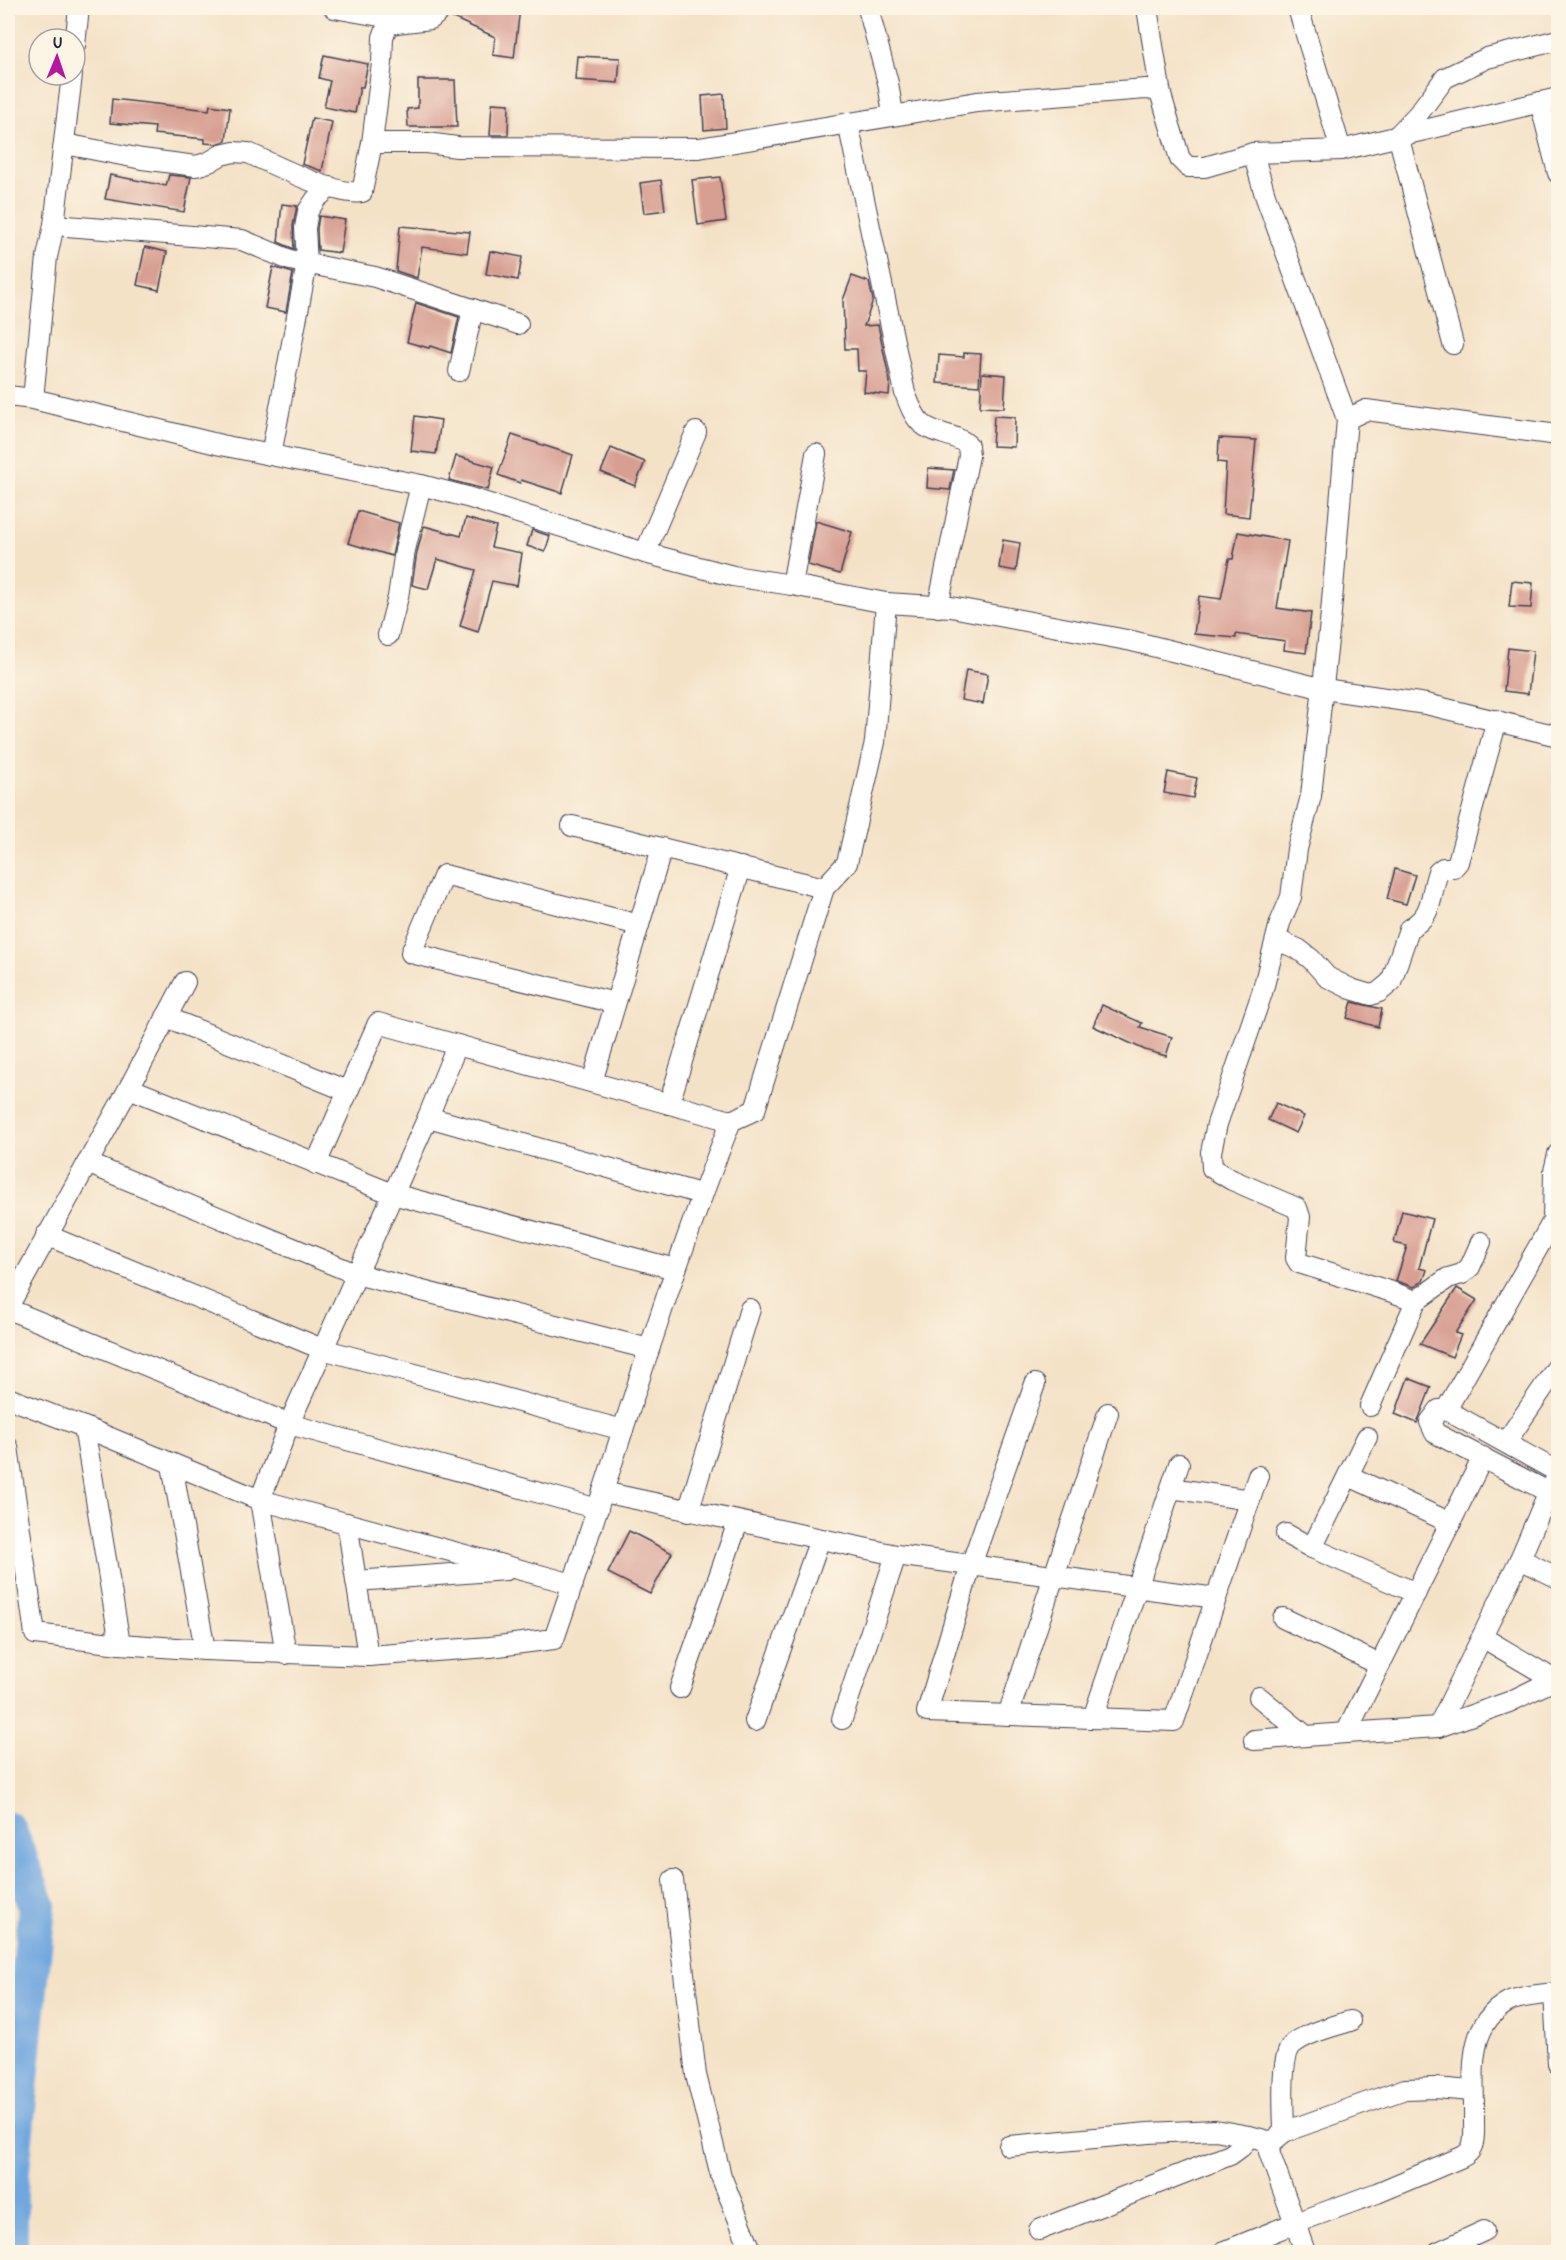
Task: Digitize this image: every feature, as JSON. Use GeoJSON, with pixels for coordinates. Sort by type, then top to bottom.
{"type":"FeatureCollection","features":[{"type":"Feature","properties":{"kind":"street"},"geometry":{"type":"LineString","coordinates":[[77,27],[79,8]]}},
{"type":"Feature","properties":{"kind":"street"},"geometry":{"type":"LineString","coordinates":[[334,8],[405,21]]}},
{"type":"Feature","properties":{"kind":"street"},"geometry":{"type":"LineString","coordinates":[[65,144],[142,159],[196,166],[221,155],[234,152],[248,153],[330,187],[353,194],[362,192],[372,143],[383,38],[388,24],[431,19],[443,8]]}},
{"type":"Feature","properties":{"kind":"street"},"geometry":{"type":"LineString","coordinates":[[868,8],[888,82],[893,114]]}},
{"type":"Feature","properties":{"kind":"street"},"geometry":{"type":"LineString","coordinates":[[1147,8],[1161,95],[1180,159],[1188,167],[1205,166],[1253,153],[1341,150],[1549,100],[1558,173]]}},
{"type":"Feature","properties":{"kind":"street"},"geometry":{"type":"LineString","coordinates":[[1298,8],[1341,150]]}},
{"type":"Feature","properties":{"kind":"street"},"geometry":{"type":"LineString","coordinates":[[1398,135],[1418,114],[1445,78],[1487,58],[1558,40]]}},
{"type":"Feature","properties":{"kind":"street"},"geometry":{"type":"LineString","coordinates":[[33,399],[47,257],[54,225],[71,87]]}},
{"type":"Feature","properties":{"kind":"street"},"geometry":{"type":"LineString","coordinates":[[372,143],[427,143],[457,147],[699,148],[893,114],[977,102],[1146,89],[1155,90],[1161,95]]}},
{"type":"Feature","properties":{"kind":"street"},"geometry":{"type":"LineString","coordinates":[[848,123],[905,393],[921,422],[929,428],[960,438],[968,445],[969,456],[938,607]]}},
{"type":"Feature","properties":{"kind":"street"},"geometry":{"type":"LineString","coordinates":[[1398,135],[1453,344]]}},
{"type":"Feature","properties":{"kind":"street"},"geometry":{"type":"LineString","coordinates":[[1253,153],[1265,195],[1347,419],[1324,689],[1311,796],[1297,849],[1291,897],[1280,923],[1277,940],[1217,1124],[1211,1152],[1212,1168],[1232,1180],[1297,1208],[1300,1217],[1296,1258],[1299,1263],[1416,1301]]}},
{"type":"Feature","properties":{"kind":"street"},"geometry":{"type":"LineString","coordinates":[[271,455],[307,263],[305,228],[309,211],[316,198],[330,187]]}},
{"type":"Feature","properties":{"kind":"street"},"geometry":{"type":"LineString","coordinates":[[54,225],[242,240],[290,260],[375,277],[518,324]]}},
{"type":"Feature","properties":{"kind":"street"},"geometry":{"type":"LineString","coordinates":[[459,371],[473,309]]}},
{"type":"Feature","properties":{"kind":"street"},"geometry":{"type":"LineString","coordinates":[[8,396],[33,399],[221,445],[421,485],[468,497],[645,553],[733,576],[886,603],[938,607],[1132,641],[1324,689],[1426,704],[1558,736]]}},
{"type":"Feature","properties":{"kind":"street"},"geometry":{"type":"LineString","coordinates":[[1347,419],[1366,410],[1558,435]]}},
{"type":"Feature","properties":{"kind":"street"},"geometry":{"type":"LineString","coordinates":[[645,553],[696,432]]}},
{"type":"Feature","properties":{"kind":"street"},"geometry":{"type":"LineString","coordinates":[[792,585],[816,454]]}},
{"type":"Feature","properties":{"kind":"street"},"geometry":{"type":"LineString","coordinates":[[388,635],[398,597],[406,543],[421,485]]}},
{"type":"Feature","properties":{"kind":"street"},"geometry":{"type":"LineString","coordinates":[[316,1164],[378,1023],[731,1120],[755,1110],[824,888],[847,863],[875,742],[886,603]]}},
{"type":"Feature","properties":{"kind":"street"},"geometry":{"type":"LineString","coordinates":[[1277,940],[1298,949],[1311,959],[1327,977],[1351,989],[1371,995],[1379,992],[1391,982],[1409,929],[1427,915],[1438,872],[1443,868],[1453,868],[1458,862],[1497,720]]}},
{"type":"Feature","properties":{"kind":"street"},"geometry":{"type":"LineString","coordinates":[[572,826],[824,888]]}},
{"type":"Feature","properties":{"kind":"street"},"geometry":{"type":"LineString","coordinates":[[592,1082],[662,848]]}},
{"type":"Feature","properties":{"kind":"street"},"geometry":{"type":"LineString","coordinates":[[669,1104],[741,867]]}},
{"type":"Feature","properties":{"kind":"street"},"geometry":{"type":"LineString","coordinates":[[615,1003],[411,952],[444,875],[639,924]]}},
{"type":"Feature","properties":{"kind":"street"},"geometry":{"type":"LineString","coordinates":[[185,982],[8,1308],[289,1424],[600,1501],[688,1512],[896,1555],[1216,1598]]}},
{"type":"Feature","properties":{"kind":"street"},"geometry":{"type":"LineString","coordinates":[[166,1017],[347,1091]]}},
{"type":"Feature","properties":{"kind":"street"},"geometry":{"type":"LineString","coordinates":[[286,1654],[260,1500],[289,1424],[428,1117],[457,1045]]}},
{"type":"Feature","properties":{"kind":"street"},"geometry":{"type":"LineString","coordinates":[[129,1088],[393,1194],[675,1269]]}},
{"type":"Feature","properties":{"kind":"street"},"geometry":{"type":"LineString","coordinates":[[428,1117],[701,1194]]}},
{"type":"Feature","properties":{"kind":"street"},"geometry":{"type":"LineString","coordinates":[[8,1447],[35,1634],[120,1644],[205,1650],[368,1656],[490,1647],[554,1639],[675,1269],[701,1194],[731,1120]]}},
{"type":"Feature","properties":{"kind":"street"},"geometry":{"type":"LineString","coordinates":[[1446,1410],[1556,1216],[1554,1171],[1558,1154]]}},
{"type":"Feature","properties":{"kind":"street"},"geometry":{"type":"LineString","coordinates":[[87,1163],[356,1274],[648,1350]]}},
{"type":"Feature","properties":{"kind":"street"},"geometry":{"type":"LineString","coordinates":[[46,1235],[322,1349],[623,1430]]}},
{"type":"Feature","properties":{"kind":"street"},"geometry":{"type":"LineString","coordinates":[[1370,1406],[1416,1301],[1448,1278],[1462,1274],[1470,1267],[1481,1242]]}},
{"type":"Feature","properties":{"kind":"street"},"geometry":{"type":"LineString","coordinates":[[688,1512],[750,1309]]}},
{"type":"Feature","properties":{"kind":"street"},"geometry":{"type":"LineString","coordinates":[[1506,1442],[1558,1366]]}},
{"type":"Feature","properties":{"kind":"street"},"geometry":{"type":"LineString","coordinates":[[1035,1384],[971,1565],[927,1712],[1174,1721],[1258,1476]]}},
{"type":"Feature","properties":{"kind":"street"},"geometry":{"type":"LineString","coordinates":[[8,1398],[260,1500],[573,1584]]}},
{"type":"Feature","properties":{"kind":"street"},"geometry":{"type":"LineString","coordinates":[[1438,1410],[1446,1410],[1506,1442],[1556,1484],[1483,1457],[1435,1433],[1430,1422],[1438,1410]]}},
{"type":"Feature","properties":{"kind":"street"},"geometry":{"type":"LineString","coordinates":[[1008,1715],[1108,1413]]}},
{"type":"Feature","properties":{"kind":"street"},"geometry":{"type":"LineString","coordinates":[[84,1427],[120,1644]]}},
{"type":"Feature","properties":{"kind":"street"},"geometry":{"type":"LineString","coordinates":[[1312,1548],[1367,1437]]}},
{"type":"Feature","properties":{"kind":"street"},"geometry":{"type":"LineString","coordinates":[[1346,1733],[1483,1457]]}},
{"type":"Feature","properties":{"kind":"street"},"geometry":{"type":"LineString","coordinates":[[1093,1718],[1179,1464]]}},
{"type":"Feature","properties":{"kind":"street"},"geometry":{"type":"LineString","coordinates":[[172,1465],[205,1650]]}},
{"type":"Feature","properties":{"kind":"street"},"geometry":{"type":"LineString","coordinates":[[1349,1476],[1451,1523]]}},
{"type":"Feature","properties":{"kind":"street"},"geometry":{"type":"LineString","coordinates":[[1438,1727],[1556,1484]]}},
{"type":"Feature","properties":{"kind":"street"},"geometry":{"type":"LineString","coordinates":[[1171,1488],[1250,1500]]}},
{"type":"Feature","properties":{"kind":"street"},"geometry":{"type":"LineString","coordinates":[[347,1522],[368,1656]]}},
{"type":"Feature","properties":{"kind":"street"},"geometry":{"type":"LineString","coordinates":[[680,1688],[738,1522]]}},
{"type":"Feature","properties":{"kind":"street"},"geometry":{"type":"LineString","coordinates":[[1286,1534],[1312,1548],[1416,1593]]}},
{"type":"Feature","properties":{"kind":"street"},"geometry":{"type":"LineString","coordinates":[[755,1721],[820,1539]]}},
{"type":"Feature","properties":{"kind":"street"},"geometry":{"type":"LineString","coordinates":[[842,1719],[896,1555]]}},
{"type":"Feature","properties":{"kind":"street"},"geometry":{"type":"LineString","coordinates":[[1520,1559],[1558,1578]]}},
{"type":"Feature","properties":{"kind":"street"},"geometry":{"type":"LineString","coordinates":[[356,1581],[522,1569]]}},
{"type":"Feature","properties":{"kind":"street"},"geometry":{"type":"LineString","coordinates":[[1283,1618],[1380,1665]]}},
{"type":"Feature","properties":{"kind":"street"},"geometry":{"type":"LineString","coordinates":[[1482,1637],[1556,1681]]}},
{"type":"Feature","properties":{"kind":"street"},"geometry":{"type":"LineString","coordinates":[[1254,1740],[1438,1727],[1509,1702],[1556,1681]]}},
{"type":"Feature","properties":{"kind":"street"},"geometry":{"type":"LineString","coordinates":[[1259,1697],[1306,1737]]}},
{"type":"Feature","properties":{"kind":"street"},"geometry":{"type":"LineString","coordinates":[[673,1880],[696,2075],[721,2176],[750,2253]]}},
{"type":"Feature","properties":{"kind":"street"},"geometry":{"type":"LineString","coordinates":[[1223,2253],[1462,2157],[1472,2147],[1473,2060],[1479,2034],[1493,2013],[1510,2001],[1556,1993],[1558,2064]]}},
{"type":"Feature","properties":{"kind":"street"},"geometry":{"type":"LineString","coordinates":[[1305,2253],[1269,2152],[1278,2137],[1285,2064],[1292,2044],[1350,2020]]}},
{"type":"Feature","properties":{"kind":"street"},"geometry":{"type":"LineString","coordinates":[[1009,2146],[1180,2131],[1215,2130],[1249,2136],[1278,2137],[1405,2089],[1435,2088],[1472,2091]]}},
{"type":"Feature","properties":{"kind":"street"},"geometry":{"type":"LineString","coordinates":[[1039,2230],[1230,2155],[1241,2147],[1249,2136]]}},
{"type":"Feature","properties":{"kind":"street"},"geometry":{"type":"LineString","coordinates":[[1438,2253],[1484,2231]]}},
{"type":"Feature","properties":{"kind":"building"},"geometry":{"type":"Polygon","coordinates":[[[455,8],[520,8],[514,58],[493,55],[495,37],[451,17],[455,8]]]}},
{"type":"Feature","properties":{"kind":"building"},"geometry":{"type":"Polygon","coordinates":[[[324,55],[368,64],[363,87],[360,87],[355,113],[324,107],[330,81],[319,78],[324,55]]]}},
{"type":"Feature","properties":{"kind":"building"},"geometry":{"type":"Polygon","coordinates":[[[577,56],[620,58],[618,83],[575,80],[577,56]]]}},
{"type":"Feature","properties":{"kind":"building"},"geometry":{"type":"Polygon","coordinates":[[[418,80],[455,80],[457,127],[408,127],[407,109],[418,108],[418,80]]]}},
{"type":"Feature","properties":{"kind":"building"},"geometry":{"type":"Polygon","coordinates":[[[724,94],[726,128],[704,130],[702,96],[724,94]]]}},
{"type":"Feature","properties":{"kind":"building"},"geometry":{"type":"Polygon","coordinates":[[[112,99],[209,110],[210,105],[230,108],[226,141],[216,144],[205,143],[205,139],[154,134],[155,127],[110,123],[112,99]]]}},
{"type":"Feature","properties":{"kind":"building"},"geometry":{"type":"Polygon","coordinates":[[[492,103],[509,104],[508,135],[490,135],[492,103]]]}},
{"type":"Feature","properties":{"kind":"building"},"geometry":{"type":"Polygon","coordinates":[[[312,118],[332,122],[322,171],[302,164],[312,118]]]}},
{"type":"Feature","properties":{"kind":"building"},"geometry":{"type":"Polygon","coordinates":[[[110,175],[166,186],[169,175],[191,177],[184,212],[105,199],[110,175]]]}},
{"type":"Feature","properties":{"kind":"building"},"geometry":{"type":"Polygon","coordinates":[[[720,177],[726,221],[698,225],[692,180],[720,177]]]}},
{"type":"Feature","properties":{"kind":"building"},"geometry":{"type":"Polygon","coordinates":[[[661,180],[665,210],[644,213],[640,183],[661,180]]]}},
{"type":"Feature","properties":{"kind":"building"},"geometry":{"type":"Polygon","coordinates":[[[282,204],[297,206],[293,226],[294,249],[278,242],[282,204]]]}},
{"type":"Feature","properties":{"kind":"building"},"geometry":{"type":"Polygon","coordinates":[[[319,216],[345,220],[340,253],[318,250],[319,216]]]}},
{"type":"Feature","properties":{"kind":"building"},"geometry":{"type":"Polygon","coordinates":[[[400,226],[470,232],[467,253],[422,247],[417,278],[396,271],[400,226]]]}},
{"type":"Feature","properties":{"kind":"building"},"geometry":{"type":"Polygon","coordinates":[[[145,247],[167,252],[159,290],[137,285],[145,247]]]}},
{"type":"Feature","properties":{"kind":"building"},"geometry":{"type":"Polygon","coordinates":[[[490,251],[522,257],[518,280],[486,274],[490,251]]]}},
{"type":"Feature","properties":{"kind":"building"},"geometry":{"type":"Polygon","coordinates":[[[273,267],[293,273],[286,312],[265,308],[273,267]]]}},
{"type":"Feature","properties":{"kind":"building"},"geometry":{"type":"Polygon","coordinates":[[[852,276],[869,282],[873,300],[864,326],[878,325],[890,382],[889,395],[864,392],[866,371],[858,371],[857,349],[845,349],[843,300],[852,276]]]}},
{"type":"Feature","properties":{"kind":"building"},"geometry":{"type":"Polygon","coordinates":[[[416,303],[459,317],[451,353],[407,342],[416,303]]]}},
{"type":"Feature","properties":{"kind":"building"},"geometry":{"type":"Polygon","coordinates":[[[964,353],[981,354],[979,386],[937,383],[939,355],[964,357],[964,353]]]}},
{"type":"Feature","properties":{"kind":"building"},"geometry":{"type":"Polygon","coordinates":[[[982,373],[1006,375],[1004,408],[980,407],[982,373]]]}},
{"type":"Feature","properties":{"kind":"building"},"geometry":{"type":"Polygon","coordinates":[[[415,416],[441,420],[436,454],[411,451],[415,416]]]}},
{"type":"Feature","properties":{"kind":"building"},"geometry":{"type":"Polygon","coordinates":[[[994,416],[1015,417],[1014,447],[992,446],[994,416]]]}},
{"type":"Feature","properties":{"kind":"building"},"geometry":{"type":"Polygon","coordinates":[[[512,435],[573,455],[562,493],[498,475],[512,435]]]}},
{"type":"Feature","properties":{"kind":"building"},"geometry":{"type":"Polygon","coordinates":[[[1219,438],[1256,440],[1249,517],[1223,514],[1226,463],[1218,462],[1219,438]]]}},
{"type":"Feature","properties":{"kind":"building"},"geometry":{"type":"Polygon","coordinates":[[[611,448],[645,462],[635,486],[601,472],[611,448]]]}},
{"type":"Feature","properties":{"kind":"building"},"geometry":{"type":"Polygon","coordinates":[[[456,456],[494,467],[488,490],[449,480],[456,456]]]}},
{"type":"Feature","properties":{"kind":"building"},"geometry":{"type":"Polygon","coordinates":[[[928,468],[954,470],[950,490],[927,488],[928,468]]]}},
{"type":"Feature","properties":{"kind":"building"},"geometry":{"type":"Polygon","coordinates":[[[358,511],[399,523],[392,556],[348,543],[358,511]]]}},
{"type":"Feature","properties":{"kind":"building"},"geometry":{"type":"Polygon","coordinates":[[[466,518],[496,527],[491,547],[522,553],[517,586],[492,581],[478,632],[460,626],[476,570],[437,559],[428,589],[412,585],[424,526],[461,536],[466,518]]]}},
{"type":"Feature","properties":{"kind":"building"},"geometry":{"type":"Polygon","coordinates":[[[816,521],[852,532],[840,574],[808,565],[816,521]]]}},
{"type":"Feature","properties":{"kind":"building"},"geometry":{"type":"Polygon","coordinates":[[[532,530],[550,536],[545,552],[527,546],[532,530]]]}},
{"type":"Feature","properties":{"kind":"building"},"geometry":{"type":"Polygon","coordinates":[[[1238,532],[1288,541],[1277,608],[1311,613],[1306,653],[1284,650],[1285,641],[1236,634],[1236,638],[1194,634],[1199,596],[1221,599],[1229,559],[1233,559],[1238,532]]]}},
{"type":"Feature","properties":{"kind":"building"},"geometry":{"type":"Polygon","coordinates":[[[1003,540],[1020,543],[1016,571],[999,568],[1003,540]]]}},
{"type":"Feature","properties":{"kind":"building"},"geometry":{"type":"Polygon","coordinates":[[[1512,581],[1533,583],[1531,608],[1509,607],[1512,581]]]}},
{"type":"Feature","properties":{"kind":"building"},"geometry":{"type":"Polygon","coordinates":[[[1508,648],[1533,651],[1528,694],[1504,691],[1508,648]]]}},
{"type":"Feature","properties":{"kind":"building"},"geometry":{"type":"Polygon","coordinates":[[[966,670],[988,674],[983,704],[961,700],[966,670]]]}},
{"type":"Feature","properties":{"kind":"building"},"geometry":{"type":"Polygon","coordinates":[[[1168,772],[1197,778],[1193,798],[1164,793],[1168,772]]]}},
{"type":"Feature","properties":{"kind":"building"},"geometry":{"type":"Polygon","coordinates":[[[1395,869],[1415,875],[1406,904],[1387,899],[1395,869]]]}},
{"type":"Feature","properties":{"kind":"building"},"geometry":{"type":"Polygon","coordinates":[[[1352,1002],[1382,1009],[1378,1027],[1347,1018],[1352,1002]]]}},
{"type":"Feature","properties":{"kind":"building"},"geometry":{"type":"Polygon","coordinates":[[[1102,1005],[1142,1023],[1140,1027],[1172,1037],[1166,1056],[1145,1050],[1093,1026],[1102,1005]]]}},
{"type":"Feature","properties":{"kind":"building"},"geometry":{"type":"Polygon","coordinates":[[[1276,1103],[1304,1116],[1296,1133],[1268,1120],[1276,1103]]]}},
{"type":"Feature","properties":{"kind":"building"},"geometry":{"type":"Polygon","coordinates":[[[1402,1211],[1432,1219],[1419,1268],[1427,1270],[1423,1281],[1414,1287],[1396,1281],[1407,1246],[1394,1243],[1402,1211]]]}},
{"type":"Feature","properties":{"kind":"building"},"geometry":{"type":"Polygon","coordinates":[[[1457,1288],[1477,1300],[1455,1333],[1461,1335],[1452,1357],[1420,1344],[1457,1288]]]}},
{"type":"Feature","properties":{"kind":"building"},"geometry":{"type":"Polygon","coordinates":[[[1408,1378],[1431,1387],[1417,1423],[1395,1414],[1408,1378]]]}},
{"type":"Feature","properties":{"kind":"building"},"geometry":{"type":"Polygon","coordinates":[[[629,1531],[672,1553],[650,1594],[608,1573],[629,1531]]]}},
{"type":"Feature","properties":{"kind":"waterway"},"geometry":{"type":"LineString","coordinates":[[8,1831],[37,1906],[9,2190],[9,2252]]}}]}
